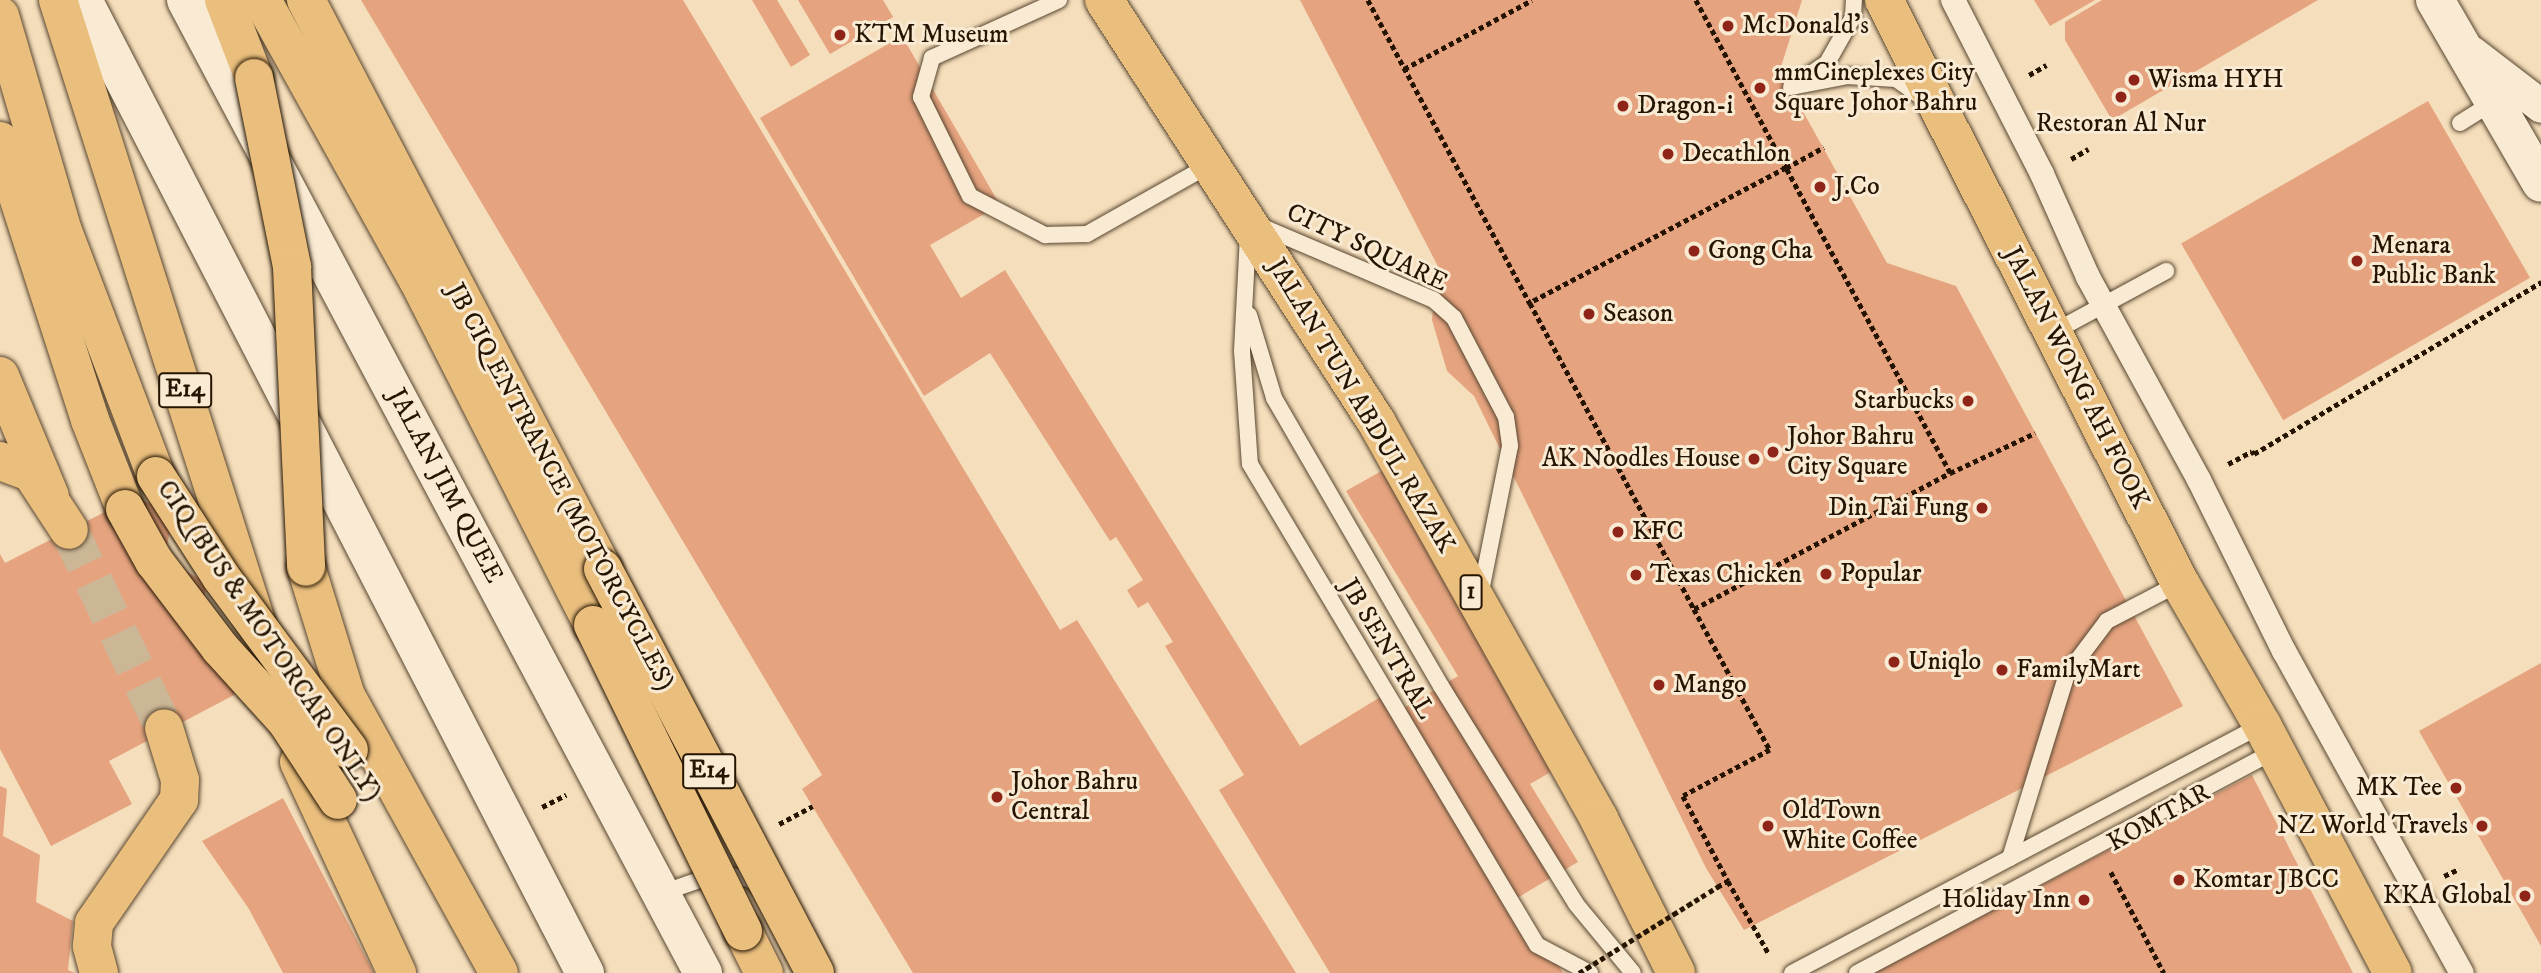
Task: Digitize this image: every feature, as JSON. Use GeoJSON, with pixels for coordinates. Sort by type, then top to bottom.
{"type":"FeatureCollection","features":[{"type":"Feature","properties":{"kind":"main road","name":"E14"},"geometry":{"type":"LineString","coordinates":[[58,0],[300,765],[397,973]]}},
{"type":"Feature","properties":{"kind":"main road"},"geometry":{"type":"LineString","coordinates":[[83,0],[585,973]]}},
{"type":"Feature","properties":{"kind":"main road","name":"JALAN JIM QUEE"},"geometry":{"type":"LineString","coordinates":[[186,0],[704,973]]}},
{"type":"Feature","properties":{"kind":"main road"},"geometry":{"type":"LineString","coordinates":[[224,0],[254,78],[292,267],[306,567],[346,696],[499,973]]}},
{"type":"Feature","properties":{"kind":"main road","name":"E14"},"geometry":{"type":"LineString","coordinates":[[262,0],[418,280],[764,973]]}},
{"type":"Feature","properties":{"kind":"main road","name":"JB CIQ ENTRANCE (MOTORCYCLES)"},"geometry":{"type":"LineString","coordinates":[[306,0],[816,973]]}},
{"type":"Feature","properties":{"kind":"main road","name":"JALAN TUN ABDUL RAZAK"},"geometry":{"type":"LineString","coordinates":[[1104,0],[1377,423],[1599,819],[1676,973]]}},
{"type":"Feature","properties":{"kind":"main road","name":"JALAN WONG AH FOOK"},"geometry":{"type":"LineString","coordinates":[[1884,0],[2180,583],[2269,738],[2393,973]]}},
{"type":"Feature","properties":{"kind":"main road"},"geometry":{"type":"LineString","coordinates":[[2435,0],[2496,101],[2541,183]]}},
{"type":"Feature","properties":{"kind":"main road","name":"CIQ (BUS & MOTORCAR ONLY)"},"geometry":{"type":"LineString","coordinates":[[0,16],[63,231],[156,476],[221,578],[349,750],[477,973]]}},
{"type":"Feature","properties":{"kind":"main road"},"geometry":{"type":"LineString","coordinates":[[0,141],[90,420],[125,509],[153,561],[220,648],[287,722],[338,800],[388,890],[425,973]]}},
{"type":"Feature","properties":{"kind":"main road"},"geometry":{"type":"LineString","coordinates":[[0,376],[8,435],[50,496],[69,530]]}},
{"type":"Feature","properties":{"kind":"main road"},"geometry":{"type":"LineString","coordinates":[[99,973],[92,946],[94,923],[172,816],[179,800],[180,780],[164,728]]}},
{"type":"Feature","properties":{"kind":"street"},"geometry":{"type":"LineString","coordinates":[[1953,0],[2103,303],[2199,480],[2284,652],[2462,973]]}},
{"type":"Feature","properties":{"kind":"street"},"geometry":{"type":"LineString","coordinates":[[2458,41],[2541,106]]}},
{"type":"Feature","properties":{"kind":"lane"},"geometry":{"type":"LineString","coordinates":[[1059,0],[932,58],[921,97],[970,196],[1045,235],[1087,234],[1211,164]]}},
{"type":"Feature","properties":{"kind":"lane"},"geometry":{"type":"LineString","coordinates":[[1854,0],[1853,17],[1827,63],[1791,88],[1847,76],[1896,79],[1939,110]]}},
{"type":"Feature","properties":{"kind":"lane"},"geometry":{"type":"LineString","coordinates":[[2460,123],[2496,101]]}},
{"type":"Feature","properties":{"kind":"lane","name":"JB SENTRAL"},"geometry":{"type":"LineString","coordinates":[[1249,221],[1242,351],[1250,464],[1537,945],[1590,973]]}},
{"type":"Feature","properties":{"kind":"lane","name":"CITY SQUARE"},"geometry":{"type":"LineString","coordinates":[[1249,221],[1434,300],[1454,318],[1506,416],[1510,446],[1478,605]]}},
{"type":"Feature","properties":{"kind":"lane"},"geometry":{"type":"LineString","coordinates":[[2052,333],[2166,271]]}},
{"type":"Feature","properties":{"kind":"lane","name":"JB SENTRAL"},"geometry":{"type":"LineString","coordinates":[[1245,303],[1274,398],[1441,686],[1576,904],[1633,973]]}},
{"type":"Feature","properties":{"kind":"lane"},"geometry":{"type":"LineString","coordinates":[[2010,858],[2067,674],[2107,621],[2180,583]]}},
{"type":"Feature","properties":{"kind":"lane"},"geometry":{"type":"LineString","coordinates":[[1792,973],[2010,858],[2269,738]]}},
{"type":"Feature","properties":{"kind":"lane"},"geometry":{"type":"LineString","coordinates":[[1857,973],[2269,738]]}},
{"type":"Feature","properties":{"kind":"lane"},"geometry":{"type":"LineString","coordinates":[[662,893],[705,878],[749,878],[764,890],[816,973]]}},
{"type":"Feature","properties":{"kind":"lane","name":"E14"},"geometry":{"type":"LineString","coordinates":[[743,931],[757,973]]}},
{"type":"Feature","properties":{"kind":"path"},"geometry":{"type":"LineString","coordinates":[[1368,0],[1770,750],[1683,796],[1773,961]]}},
{"type":"Feature","properties":{"kind":"path"},"geometry":{"type":"LineString","coordinates":[[1404,68],[1532,0]]}},
{"type":"Feature","properties":{"kind":"path"},"geometry":{"type":"LineString","coordinates":[[1696,0],[1950,473]]}},
{"type":"Feature","properties":{"kind":"path"},"geometry":{"type":"LineString","coordinates":[[1530,303],[1824,147]]}},
{"type":"Feature","properties":{"kind":"path"},"geometry":{"type":"LineString","coordinates":[[2234,460],[2252,451],[2254,454],[2541,282]]}},
{"type":"Feature","properties":{"kind":"path"},"geometry":{"type":"LineString","coordinates":[[1694,609],[1950,473],[2035,433]]}},
{"type":"Feature","properties":{"kind":"path","name":"KOMTAR"},"geometry":{"type":"LineString","coordinates":[[2107,864],[2164,973]]}},
{"type":"Feature","properties":{"kind":"path"},"geometry":{"type":"LineString","coordinates":[[1579,973],[1728,881]]}},
{"type":"Feature","properties":{"kind":"building"},"geometry":{"type":"Polygon","coordinates":[[[361,0],[683,0],[1060,630],[1077,620],[1296,973],[913,973],[802,789],[822,775],[361,0]]]}},
{"type":"Feature","properties":{"kind":"building"},"geometry":{"type":"Polygon","coordinates":[[[752,0],[777,0],[810,55],[791,67],[752,0]]]}},
{"type":"Feature","properties":{"kind":"building","name":"KTM Museum"},"geometry":{"type":"Polygon","coordinates":[[[798,0],[883,0],[893,17],[830,54],[798,0]]]}},
{"type":"Feature","properties":{"kind":"building","name":"Johor Bahru City Square"},"geometry":{"type":"Polygon","coordinates":[[[1300,0],[1802,0],[1780,70],[1887,263],[1956,286],[2183,706],[1744,930],[1706,868],[1474,396],[1447,371],[1432,320],[1434,300],[1444,278],[1300,0]]]}},
{"type":"Feature","properties":{"kind":"building"},"geometry":{"type":"Polygon","coordinates":[[[2034,0],[2095,0],[2050,26],[2034,0]]]}},
{"type":"Feature","properties":{"kind":"building","name":"Wisma HYH"},"geometry":{"type":"Polygon","coordinates":[[[2102,0],[2318,0],[2112,120],[2065,40],[2065,22],[2102,0]]]}},
{"type":"Feature","properties":{"kind":"building"},"geometry":{"type":"Polygon","coordinates":[[[902,36],[1000,205],[930,245],[961,298],[1005,270],[1300,746],[1387,693],[1397,712],[1458,676],[1346,491],[1385,469],[1563,765],[1530,784],[1578,862],[1517,898],[1563,973],[1330,973],[1219,790],[1244,775],[1165,646],[1173,642],[1148,602],[1138,608],[1127,590],[1143,580],[1116,537],[1110,541],[990,353],[924,396],[760,118],[902,36]]]}},
{"type":"Feature","properties":{"kind":"building","name":"Menara Public Bank"},"geometry":{"type":"Polygon","coordinates":[[[2428,101],[2530,278],[2283,420],[2181,244],[2428,101]]]}},
{"type":"Feature","properties":{"kind":"building"},"geometry":{"type":"Polygon","coordinates":[[[134,497],[174,513],[164,559],[207,583],[199,629],[239,647],[234,695],[109,761],[132,804],[51,846],[0,749],[0,554],[5,563],[134,497]]]}},
{"type":"Feature","properties":{"kind":"building"},"geometry":{"type":"Polygon","coordinates":[[[2541,663],[2541,946],[2419,731],[2541,663]]]}},
{"type":"Feature","properties":{"kind":"building","name":"Komtar JBCC"},"geometry":{"type":"Polygon","coordinates":[[[2252,775],[2353,973],[1873,973],[2252,775]]]}},
{"type":"Feature","properties":{"kind":"building"},"geometry":{"type":"Polygon","coordinates":[[[0,786],[7,789],[3,836],[40,855],[36,902],[73,921],[68,970],[75,973],[0,973],[0,786]]]}},
{"type":"Feature","properties":{"kind":"building"},"geometry":{"type":"Polygon","coordinates":[[[283,798],[374,973],[283,973],[249,909],[202,841],[283,798]]]}},
{"type":"Feature","properties":{"kind":"tunnel"},"geometry":{"type":"LineString","coordinates":[[69,530],[164,728]]}},
{"type":"Feature","properties":{"kind":"place","name":"McDonald's"},"geometry":{"type":"Point","coordinates":[1728,26]}},
{"type":"Feature","properties":{"kind":"place","name":"KTM Museum"},"geometry":{"type":"Point","coordinates":[840,35]}},
{"type":"Feature","properties":{"kind":"place","name":"Wisma HYH"},"geometry":{"type":"Point","coordinates":[2134,80]}},
{"type":"Feature","properties":{"kind":"place","name":"mmCineplexes City Square Johor Bahru"},"geometry":{"type":"Point","coordinates":[1760,88]}},
{"type":"Feature","properties":{"kind":"place","name":"Restoran Al Nur"},"geometry":{"type":"Point","coordinates":[2121,97]}},
{"type":"Feature","properties":{"kind":"place","name":"Dragon-i"},"geometry":{"type":"Point","coordinates":[1623,106]}},
{"type":"Feature","properties":{"kind":"place","name":"Decathlon"},"geometry":{"type":"Point","coordinates":[1668,154]}},
{"type":"Feature","properties":{"kind":"place","name":"J.Co"},"geometry":{"type":"Point","coordinates":[1820,187]}},
{"type":"Feature","properties":{"kind":"place","name":"Gong Cha"},"geometry":{"type":"Point","coordinates":[1694,251]}},
{"type":"Feature","properties":{"kind":"place","name":"Menara Public Bank"},"geometry":{"type":"Point","coordinates":[2357,261]}},
{"type":"Feature","properties":{"kind":"place","name":"Season"},"geometry":{"type":"Point","coordinates":[1589,314]}},
{"type":"Feature","properties":{"kind":"place","name":"Starbucks"},"geometry":{"type":"Point","coordinates":[1968,401]}},
{"type":"Feature","properties":{"kind":"place","name":"Johor Bahru City Square"},"geometry":{"type":"Point","coordinates":[1773,452]}},
{"type":"Feature","properties":{"kind":"place","name":"AK Noodles House"},"geometry":{"type":"Point","coordinates":[1754,459]}},
{"type":"Feature","properties":{"kind":"place","name":"Din Tai Fung"},"geometry":{"type":"Point","coordinates":[1982,508]}},
{"type":"Feature","properties":{"kind":"place","name":"KFC"},"geometry":{"type":"Point","coordinates":[1618,532]}},
{"type":"Feature","properties":{"kind":"place","name":"Popular"},"geometry":{"type":"Point","coordinates":[1826,574]}},
{"type":"Feature","properties":{"kind":"place","name":"Texas Chicken"},"geometry":{"type":"Point","coordinates":[1636,575]}},
{"type":"Feature","properties":{"kind":"place","name":"Uniqlo"},"geometry":{"type":"Point","coordinates":[1894,662]}},
{"type":"Feature","properties":{"kind":"place","name":"FamilyMart"},"geometry":{"type":"Point","coordinates":[2002,670]}},
{"type":"Feature","properties":{"kind":"place","name":"Mango"},"geometry":{"type":"Point","coordinates":[1659,685]}},
{"type":"Feature","properties":{"kind":"place","name":"MK Tee"},"geometry":{"type":"Point","coordinates":[2456,788]}},
{"type":"Feature","properties":{"kind":"place","name":"Johor Bahru Central"},"geometry":{"type":"Point","coordinates":[997,797]}},
{"type":"Feature","properties":{"kind":"place","name":"OldTown White Coffee"},"geometry":{"type":"Point","coordinates":[1768,826]}},
{"type":"Feature","properties":{"kind":"place","name":"NZ World Travels"},"geometry":{"type":"Point","coordinates":[2482,826]}},
{"type":"Feature","properties":{"kind":"place","name":"Komtar JBCC"},"geometry":{"type":"Point","coordinates":[2179,880]}},
{"type":"Feature","properties":{"kind":"place","name":"KKA Global"},"geometry":{"type":"Point","coordinates":[2525,896]}},
{"type":"Feature","properties":{"kind":"place","name":"Holiday Inn"},"geometry":{"type":"Point","coordinates":[2084,900]}}]}
